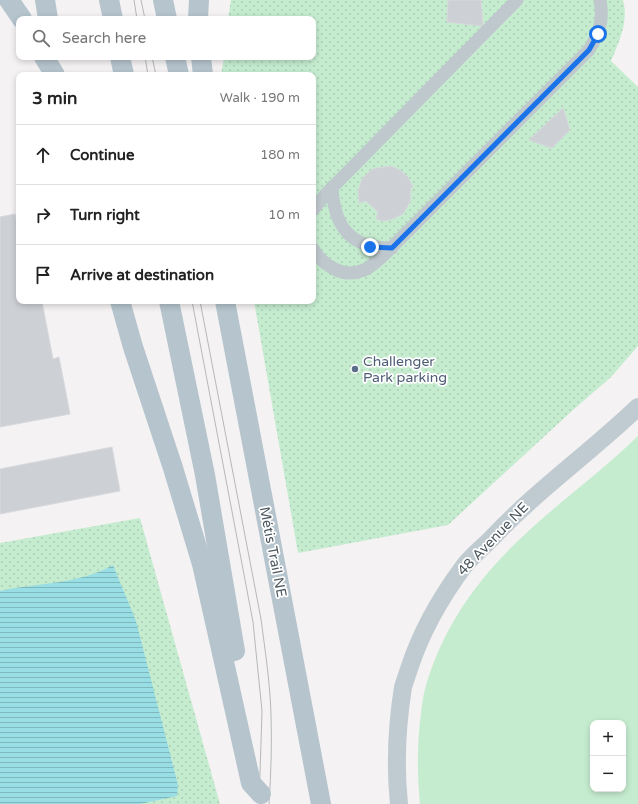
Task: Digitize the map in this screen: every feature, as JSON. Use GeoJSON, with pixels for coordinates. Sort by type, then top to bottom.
{"type":"FeatureCollection","features":[{"type":"Feature","properties":{"kind":"main road"},"geometry":{"type":"LineString","coordinates":[[9,0],[20,16]]}},
{"type":"Feature","properties":{"kind":"main road"},"geometry":{"type":"LineString","coordinates":[[45,0],[48,16]]}},
{"type":"Feature","properties":{"kind":"main road"},"geometry":{"type":"LineString","coordinates":[[109,0],[112,16]]}},
{"type":"Feature","properties":{"kind":"main road"},"geometry":{"type":"LineString","coordinates":[[163,0],[166,16]]}},
{"type":"Feature","properties":{"kind":"main road"},"geometry":{"type":"LineString","coordinates":[[198,16],[199,0]]}},
{"type":"Feature","properties":{"kind":"main road"},"geometry":{"type":"LineString","coordinates":[[46,60],[53,72]]}},
{"type":"Feature","properties":{"kind":"main road"},"geometry":{"type":"LineString","coordinates":[[53,60],[55,72]]}},
{"type":"Feature","properties":{"kind":"main road"},"geometry":{"type":"LineString","coordinates":[[121,60],[123,72]]}},
{"type":"Feature","properties":{"kind":"main road"},"geometry":{"type":"LineString","coordinates":[[176,60],[178,72]]}},
{"type":"Feature","properties":{"kind":"main road"},"geometry":{"type":"LineString","coordinates":[[201,60],[203,72]]}},
{"type":"Feature","properties":{"kind":"main road"},"geometry":{"type":"LineString","coordinates":[[121,304],[229,652],[257,768],[262,799]]}},
{"type":"Feature","properties":{"kind":"main road"},"geometry":{"type":"LineString","coordinates":[[170,304],[205,475],[229,652]]}},
{"type":"Feature","properties":{"kind":"main road","name":"Métis Trail NE"},"geometry":{"type":"LineString","coordinates":[[227,304],[321,804]]}},
{"type":"Feature","properties":{"kind":"street"},"geometry":{"type":"LineString","coordinates":[[316,207],[332,188],[517,0]]}},
{"type":"Feature","properties":{"kind":"street"},"geometry":{"type":"LineString","coordinates":[[316,255],[333,269],[348,273],[363,271],[373,265],[392,248],[589,50],[598,34],[602,20],[600,0]]}},
{"type":"Feature","properties":{"kind":"street"},"geometry":{"type":"LineString","coordinates":[[332,188],[338,220],[345,229],[362,244],[379,248],[392,248]]}},
{"type":"Feature","properties":{"kind":"street","name":"48 Avenue NE"},"geometry":{"type":"LineString","coordinates":[[399,804],[397,779],[399,727],[404,686],[414,652],[437,606],[465,565],[508,521],[566,469],[615,429],[638,407]]}},
{"type":"Feature","properties":{"kind":"green space"},"geometry":{"type":"Polygon","coordinates":[[[231,0],[623,0],[625,8],[624,24],[611,61],[638,87],[638,346],[611,377],[448,525],[298,553],[255,304],[316,304],[316,72],[222,72],[224,60],[316,60],[316,16],[228,16],[231,0]]]}},
{"type":"Feature","properties":{"kind":"green space"},"geometry":{"type":"Polygon","coordinates":[[[638,436],[638,804],[420,804],[418,747],[423,698],[432,667],[451,626],[462,607],[476,588],[505,554],[535,525],[638,436]]]}},
{"type":"Feature","properties":{"kind":"green space"},"geometry":{"type":"Polygon","coordinates":[[[140,518],[220,804],[0,804],[0,543],[140,518]]]}},
{"type":"Feature","properties":{"kind":"water"},"geometry":{"type":"Polygon","coordinates":[[[113,565],[136,621],[178,785],[177,796],[140,804],[0,804],[0,591],[87,576],[113,565]]]}},
{"type":"Feature","properties":{"kind":"building"},"geometry":{"type":"Polygon","coordinates":[[[448,0],[481,0],[483,24],[481,26],[447,22],[448,0]]]}},
{"type":"Feature","properties":{"kind":"building"},"geometry":{"type":"Polygon","coordinates":[[[563,108],[570,130],[552,148],[529,140],[563,108]]]}},
{"type":"Feature","properties":{"kind":"building"},"geometry":{"type":"Polygon","coordinates":[[[391,166],[400,170],[408,177],[413,187],[411,188],[410,202],[403,214],[390,220],[383,221],[376,219],[378,212],[366,201],[359,203],[358,191],[362,179],[371,170],[391,166]]]}},
{"type":"Feature","properties":{"kind":"building"},"geometry":{"type":"Polygon","coordinates":[[[15,214],[16,304],[42,304],[53,359],[59,357],[70,414],[0,427],[0,217],[15,214]]]}},
{"type":"Feature","properties":{"kind":"building"},"geometry":{"type":"Polygon","coordinates":[[[112,447],[120,491],[0,514],[0,469],[112,447]]]}},
{"type":"Feature","properties":{"kind":"tram line"},"geometry":{"type":"LineString","coordinates":[[134,0],[137,16]]}},
{"type":"Feature","properties":{"kind":"tram line"},"geometry":{"type":"LineString","coordinates":[[141,0],[144,16]]}},
{"type":"Feature","properties":{"kind":"tram line"},"geometry":{"type":"LineString","coordinates":[[146,60],[148,72]]}},
{"type":"Feature","properties":{"kind":"tram line"},"geometry":{"type":"LineString","coordinates":[[153,60],[155,72]]}},
{"type":"Feature","properties":{"kind":"tram line"},"geometry":{"type":"LineString","coordinates":[[193,304],[253,622],[262,711],[259,804]]}},
{"type":"Feature","properties":{"kind":"tram line"},"geometry":{"type":"LineString","coordinates":[[201,304],[261,619],[271,714],[269,804]]}},
{"type":"Feature","properties":{"kind":"place","name":"Challenger Park parking"},"geometry":{"type":"Point","coordinates":[355,369]}},
{"type":"Feature","properties":{"kind":"route"},"geometry":{"type":"LineString","coordinates":[[370,247],[392,248],[589,50],[598,34]]}}]}
